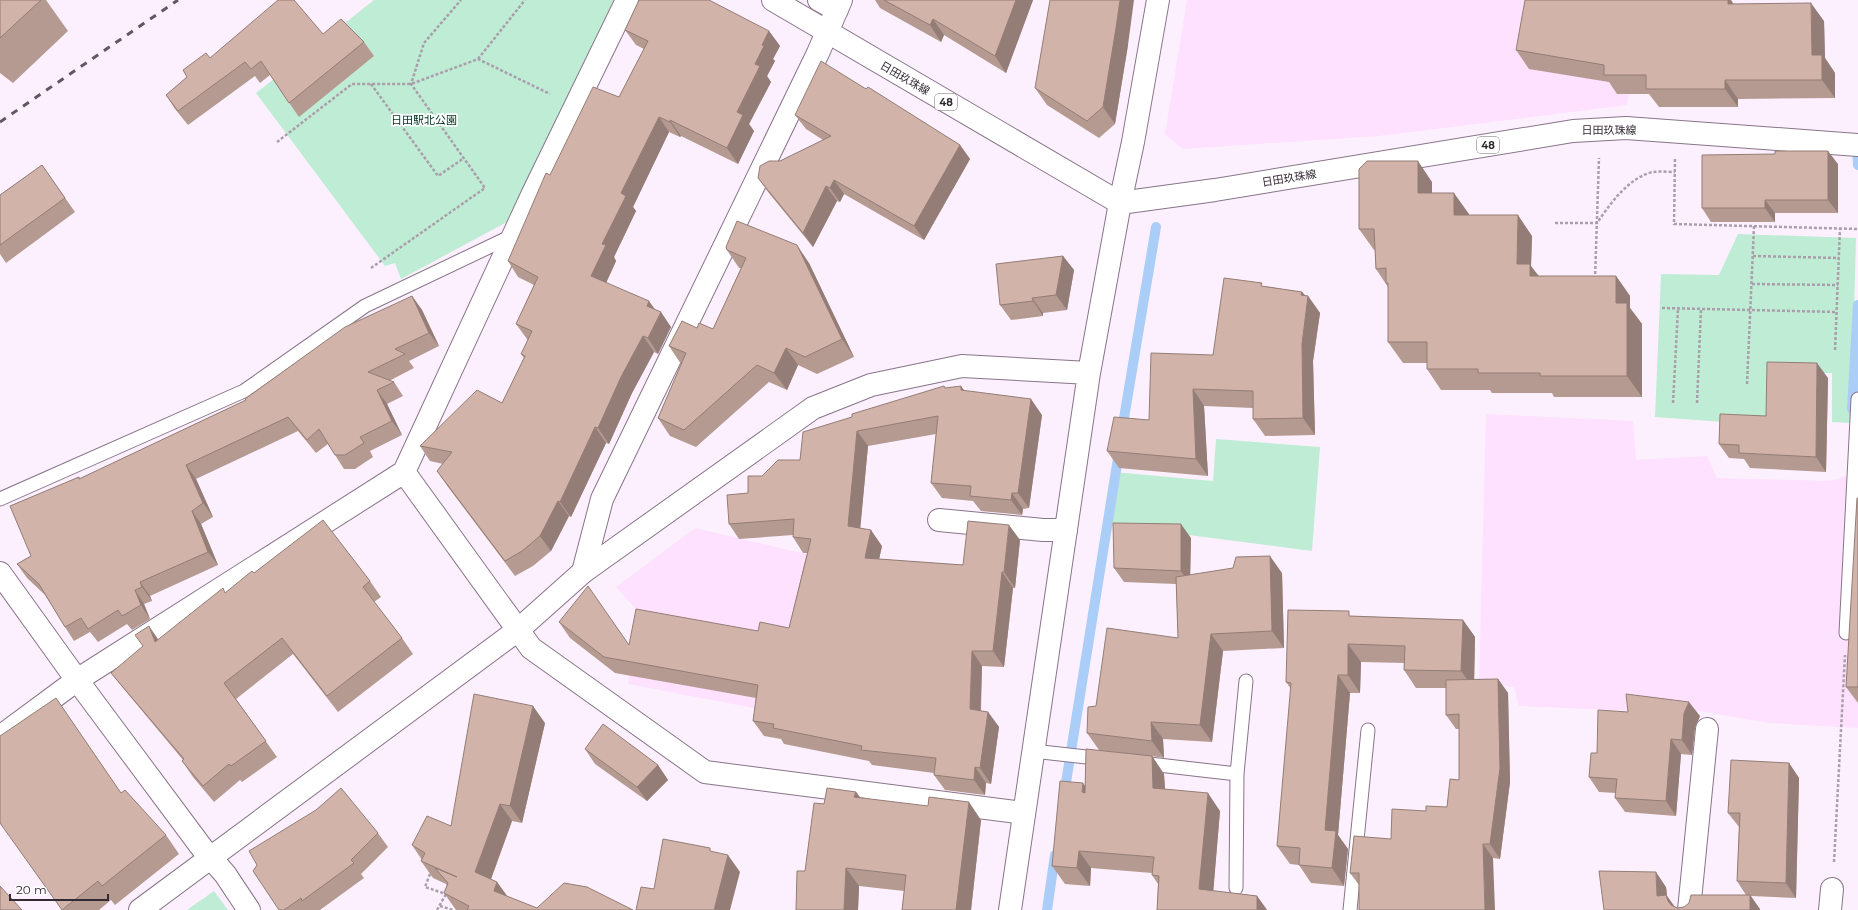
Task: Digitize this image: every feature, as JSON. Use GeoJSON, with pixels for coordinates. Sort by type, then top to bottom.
{"type":"FeatureCollection","features":[{"type":"Feature","properties":{"kind":"street"},"geometry":{"type":"LineString","coordinates":[[0,737],[77,680],[404,472],[514,235],[626,0]]}},
{"type":"Feature","properties":{"kind":"street","name":"日田玖珠線"},"geometry":{"type":"LineString","coordinates":[[773,0],[1120,203],[1222,188],[1573,130],[1626,128],[1675,133],[1858,145]]}},
{"type":"Feature","properties":{"kind":"street"},"geometry":{"type":"LineString","coordinates":[[1010,910],[1089,373],[1120,203],[1133,142],[1158,0]]}},
{"type":"Feature","properties":{"kind":"street"},"geometry":{"type":"LineString","coordinates":[[583,572],[602,498],[827,32],[832,3]]}},
{"type":"Feature","properties":{"kind":"street"},"geometry":{"type":"LineString","coordinates":[[140,910],[518,630],[583,572],[813,408],[871,385],[962,366],[1089,373]]}},
{"type":"Feature","properties":{"kind":"street"},"geometry":{"type":"LineString","coordinates":[[404,472],[531,648],[705,772],[1024,813]]}},
{"type":"Feature","properties":{"kind":"street"},"geometry":{"type":"LineString","coordinates":[[938,520],[1043,530],[1066,530]]}},
{"type":"Feature","properties":{"kind":"street"},"geometry":{"type":"LineString","coordinates":[[0,573],[77,680],[202,848],[212,857],[249,910]]}},
{"type":"Feature","properties":{"kind":"street"},"geometry":{"type":"LineString","coordinates":[[1689,910],[1707,728]]}},
{"type":"Feature","properties":{"kind":"lane"},"geometry":{"type":"LineString","coordinates":[[0,499],[244,391],[365,306],[514,235]]}},
{"type":"Feature","properties":{"kind":"lane"},"geometry":{"type":"LineString","coordinates":[[1846,633],[1858,399]]}},
{"type":"Feature","properties":{"kind":"lane"},"geometry":{"type":"LineString","coordinates":[[1236,888],[1237,774],[1246,681]]}},
{"type":"Feature","properties":{"kind":"lane"},"geometry":{"type":"LineString","coordinates":[[1350,910],[1368,730]]}},
{"type":"Feature","properties":{"kind":"lane"},"geometry":{"type":"LineString","coordinates":[[1034,751],[1115,760]]}},
{"type":"Feature","properties":{"kind":"lane"},"geometry":{"type":"LineString","coordinates":[[1131,762],[1237,774]]}},
{"type":"Feature","properties":{"kind":"path"},"geometry":{"type":"LineString","coordinates":[[411,84],[424,43],[461,0]]}},
{"type":"Feature","properties":{"kind":"path"},"geometry":{"type":"LineString","coordinates":[[277,142],[352,84],[411,84],[478,60],[525,0]]}},
{"type":"Feature","properties":{"kind":"path"},"geometry":{"type":"LineString","coordinates":[[478,60],[553,95]]}},
{"type":"Feature","properties":{"kind":"path"},"geometry":{"type":"LineString","coordinates":[[370,84],[438,176],[464,158]]}},
{"type":"Feature","properties":{"kind":"path"},"geometry":{"type":"LineString","coordinates":[[371,268],[485,188],[411,84]]}},
{"type":"Feature","properties":{"kind":"path"},"geometry":{"type":"LineString","coordinates":[[1595,282],[1600,130]]}},
{"type":"Feature","properties":{"kind":"path"},"geometry":{"type":"LineString","coordinates":[[1675,133],[1674,224],[1858,229]]}},
{"type":"Feature","properties":{"kind":"path"},"geometry":{"type":"LineString","coordinates":[[1555,223],[1597,222],[1613,202],[1634,181],[1652,172],[1675,172]]}},
{"type":"Feature","properties":{"kind":"path"},"geometry":{"type":"LineString","coordinates":[[1747,384],[1754,226]]}},
{"type":"Feature","properties":{"kind":"path"},"geometry":{"type":"LineString","coordinates":[[1835,350],[1840,228]]}},
{"type":"Feature","properties":{"kind":"path"},"geometry":{"type":"LineString","coordinates":[[1753,256],[1839,258]]}},
{"type":"Feature","properties":{"kind":"path"},"geometry":{"type":"LineString","coordinates":[[1752,284],[1838,285]]}},
{"type":"Feature","properties":{"kind":"path"},"geometry":{"type":"LineString","coordinates":[[1662,308],[1837,312]]}},
{"type":"Feature","properties":{"kind":"path"},"geometry":{"type":"LineString","coordinates":[[1673,403],[1678,309]]}},
{"type":"Feature","properties":{"kind":"path"},"geometry":{"type":"LineString","coordinates":[[1697,403],[1701,309]]}},
{"type":"Feature","properties":{"kind":"path"},"geometry":{"type":"LineString","coordinates":[[1831,900],[1846,633]]}},
{"type":"Feature","properties":{"kind":"path"},"geometry":{"type":"LineString","coordinates":[[430,874],[425,888],[452,896]]}},
{"type":"Feature","properties":{"kind":"path"},"geometry":{"type":"LineString","coordinates":[[438,910],[446,894]]}},
{"type":"Feature","properties":{"kind":"path"},"geometry":{"type":"LineString","coordinates":[[440,906],[453,910]]}},
{"type":"Feature","properties":{"kind":"shaded area"},"geometry":{"type":"Polygon","coordinates":[[[1187,0],[1644,0],[1627,105],[1379,136],[1183,149],[1165,134],[1187,0]]]}},
{"type":"Feature","properties":{"kind":"shaded area"},"geometry":{"type":"Polygon","coordinates":[[[1486,414],[1633,421],[1636,460],[1707,456],[1717,478],[1830,481],[1858,472],[1858,728],[1769,723],[1699,711],[1611,710],[1519,706],[1514,687],[1479,683],[1486,414]]]}},
{"type":"Feature","properties":{"kind":"shaded area"},"geometry":{"type":"Polygon","coordinates":[[[695,528],[878,571],[869,730],[628,684],[640,614],[616,587],[695,528]]]}},
{"type":"Feature","properties":{"kind":"green space","name":"日田駅北公園"},"geometry":{"type":"Polygon","coordinates":[[[374,0],[614,0],[507,222],[401,279],[395,263],[385,266],[256,93],[374,0]]]}},
{"type":"Feature","properties":{"kind":"green space"},"geometry":{"type":"Polygon","coordinates":[[[1738,234],[1856,238],[1851,423],[1832,422],[1832,373],[1800,373],[1771,422],[1723,422],[1655,417],[1661,274],[1719,275],[1738,234]]]}},
{"type":"Feature","properties":{"kind":"green space"},"geometry":{"type":"Polygon","coordinates":[[[1216,439],[1320,447],[1312,551],[1103,524],[1114,472],[1213,481],[1216,439]]]}},
{"type":"Feature","properties":{"kind":"green space"},"geometry":{"type":"Polygon","coordinates":[[[214,891],[228,910],[187,910],[214,891]]]}},
{"type":"Feature","properties":{"kind":"building"},"geometry":{"type":"Polygon","coordinates":[[[0,0],[41,0],[0,38],[0,0]]]}},
{"type":"Feature","properties":{"kind":"building"},"geometry":{"type":"Polygon","coordinates":[[[278,0],[294,0],[323,34],[341,19],[364,42],[289,103],[261,61],[251,69],[245,62],[178,111],[166,95],[187,77],[183,70],[206,53],[210,58],[278,0]]]}},
{"type":"Feature","properties":{"kind":"building"},"geometry":{"type":"Polygon","coordinates":[[[639,0],[709,0],[769,31],[762,45],[764,46],[755,64],[760,66],[737,112],[743,115],[727,148],[670,120],[670,122],[659,117],[621,193],[626,196],[602,244],[606,245],[591,276],[649,301],[647,306],[661,312],[648,338],[643,336],[621,377],[598,428],[595,427],[560,502],[558,501],[540,536],[522,551],[505,561],[437,471],[452,452],[420,446],[477,390],[502,403],[525,356],[521,354],[532,331],[516,324],[538,277],[508,261],[546,173],[550,175],[593,87],[619,97],[648,41],[625,30],[639,0]]]}},
{"type":"Feature","properties":{"kind":"building"},"geometry":{"type":"Polygon","coordinates":[[[884,0],[1016,0],[995,56],[933,19],[930,25],[884,0]]]}},
{"type":"Feature","properties":{"kind":"building"},"geometry":{"type":"Polygon","coordinates":[[[1050,0],[1120,0],[1103,107],[1087,121],[1035,88],[1050,0]]]}},
{"type":"Feature","properties":{"kind":"building"},"geometry":{"type":"Polygon","coordinates":[[[1525,0],[1728,0],[1728,4],[1811,3],[1812,55],[1822,55],[1822,80],[1725,80],[1725,89],[1646,89],[1646,75],[1604,75],[1604,65],[1516,50],[1525,0]]]}},
{"type":"Feature","properties":{"kind":"building"},"geometry":{"type":"Polygon","coordinates":[[[821,61],[866,89],[868,87],[960,145],[914,226],[834,180],[830,188],[826,186],[803,233],[758,178],[760,166],[769,161],[780,161],[831,136],[795,115],[821,61]]]}},
{"type":"Feature","properties":{"kind":"building"},"geometry":{"type":"Polygon","coordinates":[[[1775,151],[1828,151],[1828,200],[1765,200],[1765,208],[1702,208],[1702,155],[1775,154],[1775,151]]]}},
{"type":"Feature","properties":{"kind":"building"},"geometry":{"type":"Polygon","coordinates":[[[1367,161],[1418,161],[1418,193],[1454,193],[1454,215],[1518,215],[1517,264],[1530,264],[1530,276],[1616,276],[1616,303],[1627,303],[1627,376],[1540,376],[1540,373],[1478,373],[1478,369],[1427,369],[1427,342],[1388,342],[1388,283],[1386,283],[1386,268],[1376,269],[1374,229],[1359,229],[1359,169],[1367,161]]]}},
{"type":"Feature","properties":{"kind":"building"},"geometry":{"type":"Polygon","coordinates":[[[42,165],[65,198],[0,245],[0,195],[42,165]]]}},
{"type":"Feature","properties":{"kind":"building"},"geometry":{"type":"Polygon","coordinates":[[[737,221],[797,245],[842,339],[805,357],[786,348],[774,373],[757,365],[684,430],[658,418],[686,353],[669,346],[682,321],[697,328],[699,323],[713,329],[746,258],[727,250],[726,247],[737,221]]]}},
{"type":"Feature","properties":{"kind":"building"},"geometry":{"type":"Polygon","coordinates":[[[1063,256],[1056,295],[1032,298],[1033,301],[1000,305],[996,264],[1063,256]]]}},
{"type":"Feature","properties":{"kind":"building"},"geometry":{"type":"Polygon","coordinates":[[[1224,278],[1262,283],[1261,286],[1302,292],[1301,295],[1308,296],[1302,344],[1303,418],[1253,419],[1253,391],[1193,389],[1196,459],[1107,451],[1114,417],[1149,420],[1151,353],[1213,355],[1224,278]]]}},
{"type":"Feature","properties":{"kind":"building"},"geometry":{"type":"Polygon","coordinates":[[[412,296],[429,333],[395,349],[405,354],[368,372],[394,382],[377,390],[392,421],[360,437],[364,443],[345,455],[335,455],[319,429],[307,440],[288,417],[186,465],[203,503],[192,511],[208,552],[140,582],[142,587],[135,590],[141,605],[122,616],[118,610],[88,629],[81,618],[65,627],[39,584],[17,564],[31,556],[10,506],[79,477],[79,479],[246,400],[245,399],[345,327],[412,296]]]}},
{"type":"Feature","properties":{"kind":"building"},"geometry":{"type":"Polygon","coordinates":[[[1767,362],[1817,363],[1816,457],[1739,453],[1739,445],[1719,444],[1720,414],[1766,416],[1767,362]]]}},
{"type":"Feature","properties":{"kind":"building"},"geometry":{"type":"Polygon","coordinates":[[[944,386],[945,388],[961,386],[961,390],[1031,399],[1018,493],[1012,493],[1011,500],[970,496],[971,486],[931,483],[938,416],[857,431],[848,526],[871,530],[865,558],[963,565],[968,521],[1009,525],[993,651],[972,651],[970,709],[988,712],[980,768],[975,767],[974,780],[934,775],[936,758],[861,750],[862,746],[773,728],[774,724],[753,721],[758,685],[604,657],[559,622],[588,586],[629,645],[636,609],[758,631],[760,622],[789,628],[811,539],[793,537],[794,519],[729,524],[727,495],[748,493],[748,476],[762,476],[778,460],[800,460],[803,432],[852,417],[852,414],[944,386]]]}},
{"type":"Feature","properties":{"kind":"building"},"geometry":{"type":"Polygon","coordinates":[[[1857,498],[1858,687],[1846,687],[1857,498]]]}},
{"type":"Feature","properties":{"kind":"building"},"geometry":{"type":"Polygon","coordinates":[[[323,520],[370,581],[363,587],[402,638],[327,696],[282,638],[224,683],[266,741],[231,766],[229,764],[203,786],[182,761],[184,759],[111,673],[143,646],[135,635],[149,626],[155,642],[223,588],[225,593],[252,571],[254,573],[323,520]]]}},
{"type":"Feature","properties":{"kind":"building"},"geometry":{"type":"Polygon","coordinates":[[[1113,523],[1181,524],[1181,571],[1114,568],[1113,523]]]}},
{"type":"Feature","properties":{"kind":"building"},"geometry":{"type":"Polygon","coordinates":[[[1270,556],[1272,631],[1211,634],[1200,725],[1151,722],[1152,741],[1087,733],[1088,707],[1096,706],[1107,628],[1178,638],[1176,577],[1233,568],[1236,557],[1270,556]]]}},
{"type":"Feature","properties":{"kind":"building"},"geometry":{"type":"Polygon","coordinates":[[[1288,610],[1349,611],[1349,616],[1463,620],[1461,671],[1404,670],[1405,646],[1348,644],[1348,675],[1338,675],[1325,830],[1336,831],[1332,868],[1299,865],[1300,848],[1277,846],[1291,683],[1286,682],[1288,610]]]}},
{"type":"Feature","properties":{"kind":"building"},"geometry":{"type":"Polygon","coordinates":[[[1498,679],[1500,768],[1490,844],[1483,844],[1485,910],[1359,910],[1359,873],[1350,873],[1354,836],[1391,839],[1392,809],[1426,811],[1426,806],[1447,807],[1450,779],[1459,780],[1459,714],[1446,715],[1446,680],[1498,679]]]}},
{"type":"Feature","properties":{"kind":"building"},"geometry":{"type":"Polygon","coordinates":[[[474,694],[533,706],[510,806],[500,804],[475,872],[497,882],[494,891],[537,908],[564,883],[587,887],[633,910],[467,910],[469,906],[444,893],[448,883],[435,868],[457,877],[421,861],[425,853],[412,845],[427,816],[451,826],[474,694]]]}},
{"type":"Feature","properties":{"kind":"building"},"geometry":{"type":"Polygon","coordinates":[[[1626,694],[1689,702],[1684,713],[1682,740],[1671,739],[1666,801],[1615,798],[1617,779],[1589,777],[1591,753],[1597,753],[1598,710],[1628,712],[1626,694]]]}},
{"type":"Feature","properties":{"kind":"building"},"geometry":{"type":"Polygon","coordinates":[[[56,698],[121,793],[125,790],[166,835],[102,886],[98,881],[62,910],[0,823],[0,736],[56,698]]]}},
{"type":"Feature","properties":{"kind":"building"},"geometry":{"type":"Polygon","coordinates":[[[603,724],[658,765],[637,787],[585,749],[603,724]]]}},
{"type":"Feature","properties":{"kind":"building"},"geometry":{"type":"Polygon","coordinates":[[[1086,749],[1152,756],[1153,788],[1208,793],[1199,889],[1257,896],[1257,910],[1157,910],[1159,876],[1152,875],[1154,857],[1079,851],[1077,868],[1052,866],[1060,781],[1083,783],[1082,792],[1085,793],[1086,749]]]}},
{"type":"Feature","properties":{"kind":"building"},"geometry":{"type":"Polygon","coordinates":[[[1731,760],[1789,763],[1786,883],[1737,881],[1740,813],[1728,813],[1731,760]]]}},
{"type":"Feature","properties":{"kind":"building"},"geometry":{"type":"Polygon","coordinates":[[[341,788],[378,833],[351,860],[354,863],[302,901],[301,898],[284,910],[279,910],[253,871],[257,865],[249,851],[316,810],[341,788]]]}},
{"type":"Feature","properties":{"kind":"building"},"geometry":{"type":"Polygon","coordinates":[[[827,788],[856,792],[854,797],[928,806],[929,797],[969,802],[956,910],[902,910],[906,875],[846,868],[844,910],[796,910],[797,871],[805,871],[814,803],[824,804],[827,788]]]}},
{"type":"Feature","properties":{"kind":"building"},"geometry":{"type":"Polygon","coordinates":[[[663,839],[710,848],[710,851],[728,855],[714,910],[636,910],[641,887],[654,889],[663,839]]]}},
{"type":"Feature","properties":{"kind":"building"},"geometry":{"type":"Polygon","coordinates":[[[1599,871],[1656,872],[1657,896],[1666,895],[1671,905],[1677,908],[1684,907],[1689,903],[1691,895],[1750,895],[1750,910],[1604,910],[1599,871]]]}},
{"type":"Feature","properties":{"kind":"building"},"geometry":{"type":"Polygon","coordinates":[[[0,886],[22,910],[0,910],[0,886]]]}},
{"type":"Feature","properties":{"kind":"waterway"},"geometry":{"type":"LineString","coordinates":[[1857,145],[1858,165]]}},
{"type":"Feature","properties":{"kind":"waterway"},"geometry":{"type":"LineString","coordinates":[[1122,430],[1156,227]]}},
{"type":"Feature","properties":{"kind":"waterway"},"geometry":{"type":"LineString","coordinates":[[1852,409],[1858,305]]}},
{"type":"Feature","properties":{"kind":"waterway"},"geometry":{"type":"LineString","coordinates":[[1064,795],[1119,452]]}},
{"type":"Feature","properties":{"kind":"waterway"},"geometry":{"type":"LineString","coordinates":[[1047,910],[1055,855]]}},
{"type":"Feature","properties":{"kind":"railway"},"geometry":{"type":"LineString","coordinates":[[0,122],[178,0]]}}]}
